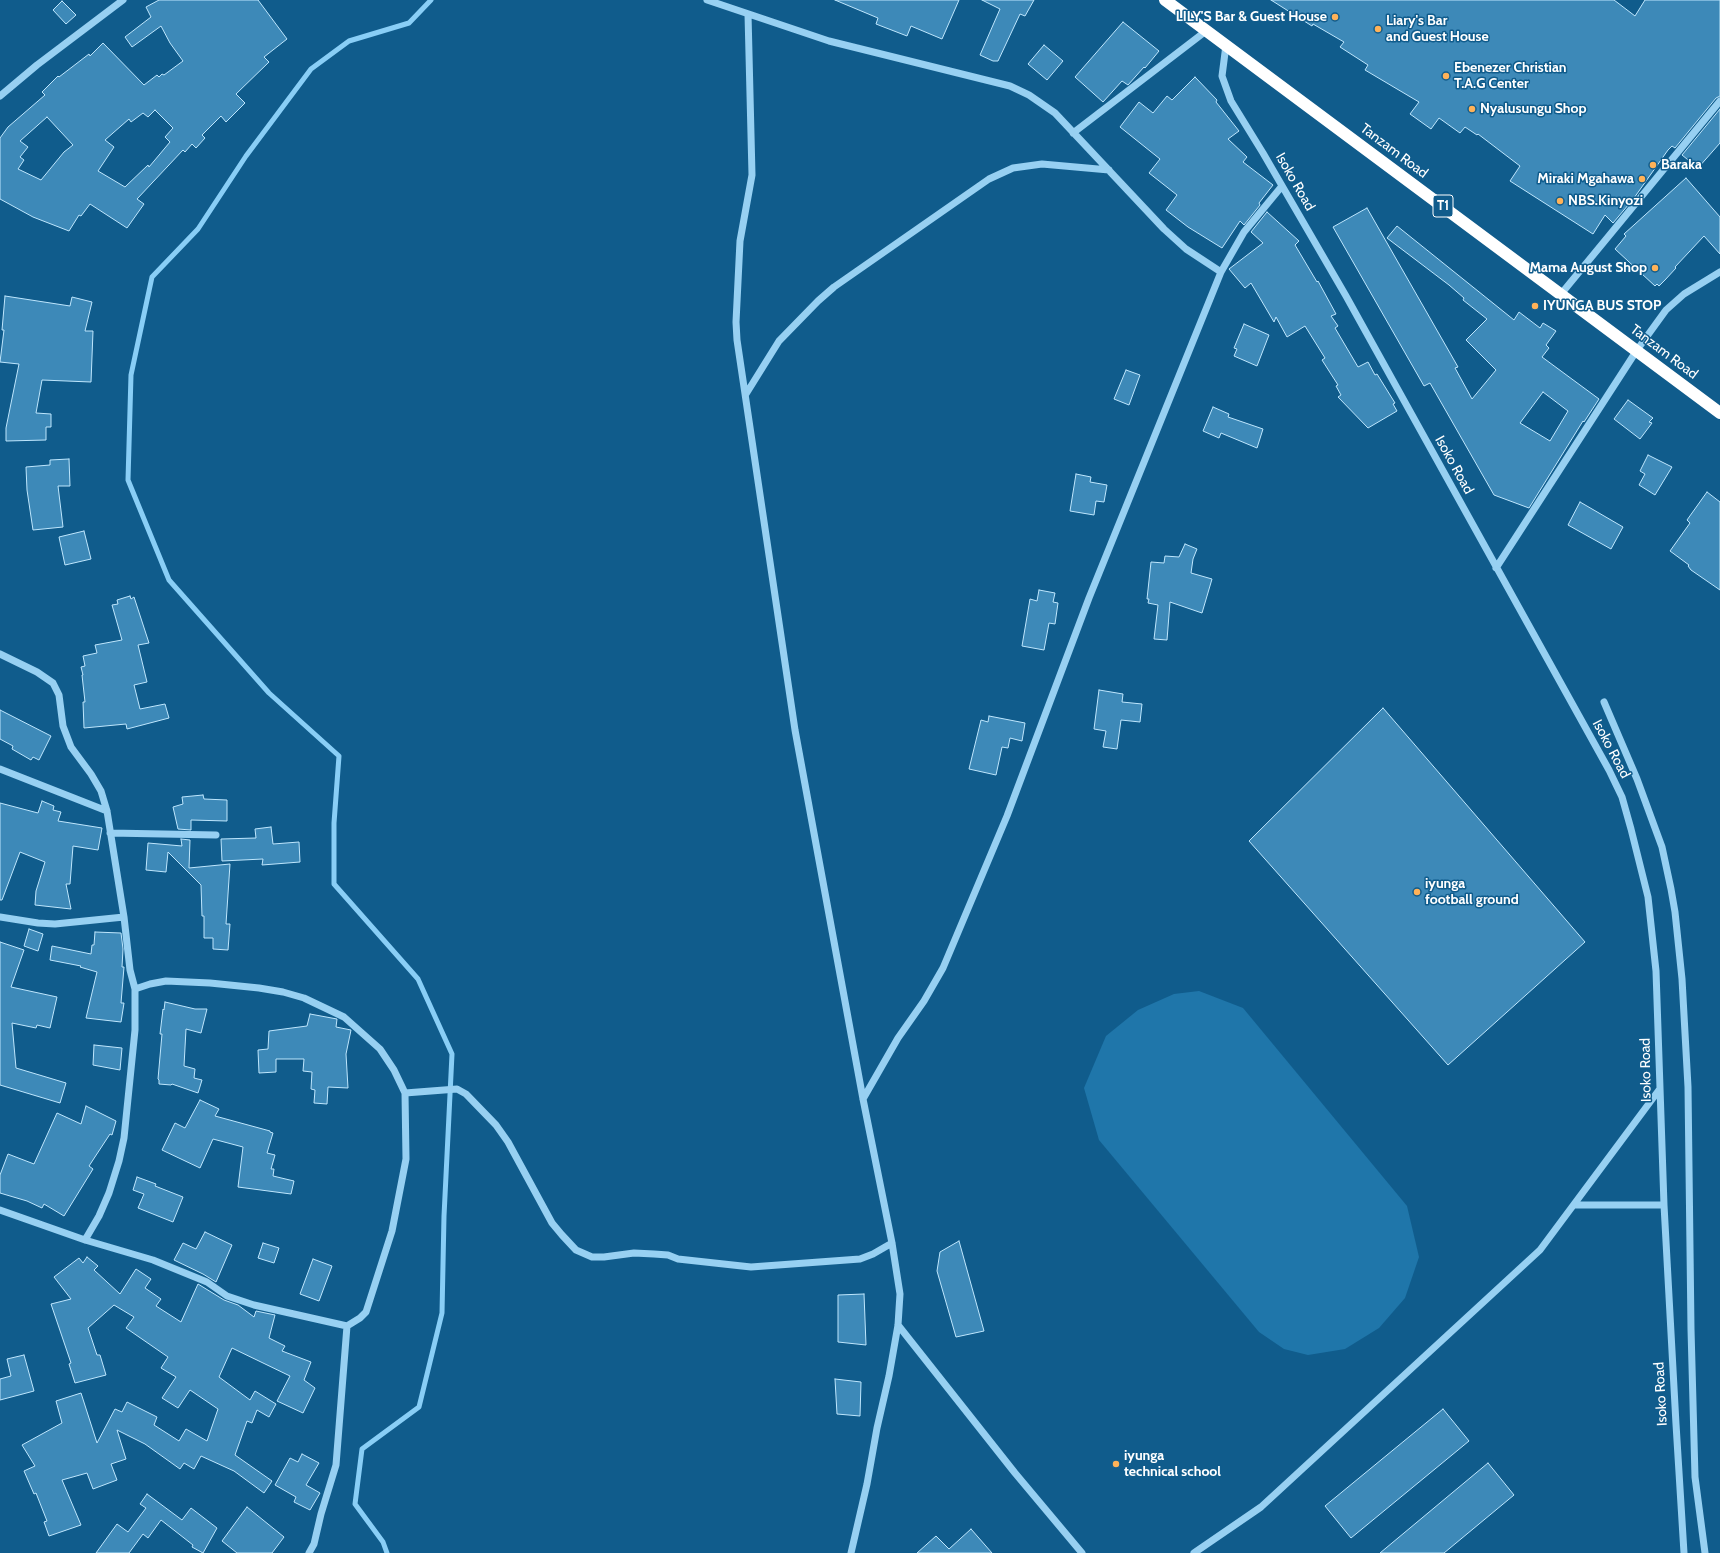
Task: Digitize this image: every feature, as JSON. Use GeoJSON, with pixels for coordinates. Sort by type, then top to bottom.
{"type":"FeatureCollection","features":[{"type":"Feature","properties":{"kind":"highway","name":"Tanzam Road"},"geometry":{"type":"LineString","coordinates":[[1165,0],[1720,413]]}},
{"type":"Feature","properties":{"kind":"street"},"geometry":{"type":"LineString","coordinates":[[0,96],[37,65],[123,0]]}},
{"type":"Feature","properties":{"kind":"street"},"geometry":{"type":"LineString","coordinates":[[707,0],[829,41],[1010,86],[1029,95],[1054,113],[1186,249],[1221,272]]}},
{"type":"Feature","properties":{"kind":"street"},"geometry":{"type":"LineString","coordinates":[[748,14],[752,174],[740,242],[736,322],[795,730],[863,1099],[892,1242],[900,1294],[898,1325],[889,1376],[851,1553]]}},
{"type":"Feature","properties":{"kind":"street"},"geometry":{"type":"LineString","coordinates":[[1073,133],[1206,31]]}},
{"type":"Feature","properties":{"kind":"street","name":"Isoko Road"},"geometry":{"type":"LineString","coordinates":[[1226,46],[1222,76],[1230,101],[1282,186],[1350,303],[1608,770],[1622,797],[1626,810],[1644,877],[1653,935],[1656,971],[1664,1205],[1684,1553]]}},
{"type":"Feature","properties":{"kind":"street"},"geometry":{"type":"LineString","coordinates":[[1561,294],[1720,101]]}},
{"type":"Feature","properties":{"kind":"street"},"geometry":{"type":"LineString","coordinates":[[746,394],[779,342],[818,301],[834,287],[989,179],[1013,168],[1042,164],[1108,170]]}},
{"type":"Feature","properties":{"kind":"street"},"geometry":{"type":"LineString","coordinates":[[863,1099],[898,1038],[924,1001],[943,968],[1007,816],[1089,598],[1221,272],[1244,232],[1282,186]]}},
{"type":"Feature","properties":{"kind":"street"},"geometry":{"type":"LineString","coordinates":[[1496,568],[1636,350],[1666,310],[1684,294],[1720,272]]}},
{"type":"Feature","properties":{"kind":"street"},"geometry":{"type":"LineString","coordinates":[[0,654],[37,672],[53,683],[59,695],[66,736],[71,747],[98,785],[107,811],[124,917],[130,970],[135,989],[135,1030],[124,1138],[119,1161],[109,1193],[99,1216],[85,1240]]}},
{"type":"Feature","properties":{"kind":"street"},"geometry":{"type":"LineString","coordinates":[[1604,702],[1637,779],[1662,847],[1675,912],[1682,979],[1688,1087],[1691,1329],[1696,1477],[1705,1553]]}},
{"type":"Feature","properties":{"kind":"street"},"geometry":{"type":"LineString","coordinates":[[0,769],[107,811]]}},
{"type":"Feature","properties":{"kind":"street"},"geometry":{"type":"LineString","coordinates":[[110,833],[216,835]]}},
{"type":"Feature","properties":{"kind":"street"},"geometry":{"type":"LineString","coordinates":[[0,917],[55,924],[124,917]]}},
{"type":"Feature","properties":{"kind":"street"},"geometry":{"type":"LineString","coordinates":[[0,1210],[85,1240],[153,1260],[207,1282],[227,1296],[247,1303],[347,1326],[360,1318],[366,1312],[392,1231],[406,1159],[405,1093],[394,1070],[380,1049],[344,1017],[304,998],[283,992],[210,983],[166,981],[135,989]]}},
{"type":"Feature","properties":{"kind":"street"},"geometry":{"type":"LineString","coordinates":[[405,1093],[457,1089],[466,1094],[496,1125],[508,1142],[552,1223],[570,1245],[582,1254],[592,1257],[634,1253],[668,1255],[678,1259],[751,1267],[860,1259],[873,1254],[892,1242]]}},
{"type":"Feature","properties":{"kind":"street"},"geometry":{"type":"LineString","coordinates":[[1194,1553],[1261,1508],[1540,1250],[1660,1090]]}},
{"type":"Feature","properties":{"kind":"street"},"geometry":{"type":"LineString","coordinates":[[1575,1205],[1664,1205]]}},
{"type":"Feature","properties":{"kind":"street"},"geometry":{"type":"LineString","coordinates":[[898,1325],[1015,1473],[1082,1553]]}},
{"type":"Feature","properties":{"kind":"street"},"geometry":{"type":"LineString","coordinates":[[309,1553],[314,1544],[320,1514],[336,1465],[347,1326]]}},
{"type":"Feature","properties":{"kind":"shaded area"},"geometry":{"type":"Polygon","coordinates":[[[1199,991],[1243,1008],[1407,1206],[1419,1257],[1405,1298],[1379,1328],[1345,1349],[1308,1355],[1284,1349],[1259,1332],[1099,1140],[1084,1088],[1106,1036],[1138,1010],[1174,994],[1199,991]]]}},
{"type":"Feature","properties":{"kind":"building"},"geometry":{"type":"Polygon","coordinates":[[[159,0],[258,0],[287,39],[264,57],[269,62],[236,94],[245,103],[226,122],[221,116],[202,135],[205,138],[196,148],[192,144],[185,152],[183,150],[137,199],[144,204],[127,228],[90,204],[81,216],[79,215],[69,231],[33,217],[0,199],[0,138],[8,127],[45,95],[42,92],[58,76],[59,77],[89,54],[90,56],[103,43],[144,85],[157,75],[159,77],[162,74],[164,75],[183,61],[170,43],[161,26],[132,47],[125,37],[151,17],[146,7],[159,0]],[[155,110],[148,117],[143,113],[131,122],[129,119],[105,140],[114,147],[98,171],[125,187],[148,165],[149,167],[170,142],[165,137],[173,128],[155,110]],[[47,117],[20,141],[28,147],[20,157],[24,160],[18,169],[41,180],[64,152],[73,145],[47,117]]]}},
{"type":"Feature","properties":{"kind":"building"},"geometry":{"type":"Polygon","coordinates":[[[835,0],[959,0],[942,39],[911,26],[907,36],[876,24],[878,18],[835,0]]]}},
{"type":"Feature","properties":{"kind":"building"},"geometry":{"type":"Polygon","coordinates":[[[982,0],[1034,0],[1025,16],[1020,14],[998,61],[993,61],[980,55],[1000,9],[982,0]]]}},
{"type":"Feature","properties":{"kind":"building"},"geometry":{"type":"Polygon","coordinates":[[[1271,0],[1614,0],[1635,16],[1645,0],[1720,0],[1720,96],[1716,98],[1675,148],[1672,146],[1668,150],[1634,198],[1613,223],[1605,215],[1593,234],[1510,181],[1520,166],[1478,134],[1477,135],[1465,127],[1460,133],[1439,118],[1431,129],[1410,114],[1419,102],[1365,70],[1368,65],[1340,47],[1344,42],[1313,24],[1312,26],[1271,0]]]}},
{"type":"Feature","properties":{"kind":"building"},"geometry":{"type":"Polygon","coordinates":[[[62,1],[76,15],[66,24],[53,10],[62,1]]]}},
{"type":"Feature","properties":{"kind":"building"},"geometry":{"type":"Polygon","coordinates":[[[1123,22],[1159,51],[1128,85],[1122,81],[1103,102],[1075,77],[1123,22]]]}},
{"type":"Feature","properties":{"kind":"building"},"geometry":{"type":"Polygon","coordinates":[[[1044,45],[1063,61],[1047,80],[1028,64],[1044,45]]]}},
{"type":"Feature","properties":{"kind":"building"},"geometry":{"type":"Polygon","coordinates":[[[1195,77],[1217,100],[1216,102],[1239,131],[1228,139],[1247,157],[1243,162],[1273,185],[1259,203],[1260,205],[1244,225],[1240,221],[1222,248],[1188,227],[1166,210],[1177,195],[1149,173],[1160,159],[1120,127],[1139,102],[1153,113],[1167,96],[1172,100],[1195,77]]]}},
{"type":"Feature","properties":{"kind":"building"},"geometry":{"type":"Polygon","coordinates":[[[1720,109],[1720,143],[1698,168],[1682,155],[1720,109]]]}},
{"type":"Feature","properties":{"kind":"building"},"geometry":{"type":"Polygon","coordinates":[[[1686,178],[1720,217],[1720,254],[1704,236],[1665,280],[1659,286],[1657,284],[1655,286],[1615,249],[1626,236],[1624,234],[1686,178]]]}},
{"type":"Feature","properties":{"kind":"building"},"geometry":{"type":"Polygon","coordinates":[[[1367,208],[1458,367],[1455,368],[1472,399],[1496,370],[1466,340],[1487,319],[1463,300],[1464,298],[1449,285],[1387,238],[1397,226],[1514,320],[1519,312],[1540,328],[1543,323],[1556,331],[1546,345],[1549,348],[1542,357],[1599,399],[1584,422],[1583,421],[1529,508],[1494,495],[1430,383],[1424,386],[1333,227],[1367,208]],[[1543,392],[1520,423],[1550,441],[1568,411],[1543,392]]]}},
{"type":"Feature","properties":{"kind":"building"},"geometry":{"type":"Polygon","coordinates":[[[1267,212],[1299,241],[1295,245],[1317,282],[1318,281],[1336,314],[1331,316],[1338,326],[1335,328],[1358,367],[1368,362],[1375,375],[1377,374],[1395,403],[1393,404],[1397,411],[1368,428],[1338,397],[1341,395],[1336,386],[1338,385],[1322,360],[1325,358],[1305,326],[1287,337],[1276,317],[1274,322],[1251,283],[1245,288],[1229,269],[1263,243],[1251,232],[1267,212]]]}},
{"type":"Feature","properties":{"kind":"building"},"geometry":{"type":"Polygon","coordinates":[[[5,296],[70,306],[72,297],[92,302],[85,331],[93,331],[91,382],[42,380],[36,413],[51,414],[51,427],[46,427],[46,440],[6,441],[6,428],[19,364],[0,362],[4,330],[2,330],[5,296]]]}},
{"type":"Feature","properties":{"kind":"building"},"geometry":{"type":"Polygon","coordinates":[[[1244,324],[1269,335],[1257,366],[1234,356],[1237,349],[1234,348],[1244,324]]]}},
{"type":"Feature","properties":{"kind":"building"},"geometry":{"type":"Polygon","coordinates":[[[1126,370],[1140,375],[1129,405],[1114,399],[1126,370]]]}},
{"type":"Feature","properties":{"kind":"building"},"geometry":{"type":"Polygon","coordinates":[[[1628,400],[1653,418],[1649,422],[1652,423],[1640,439],[1614,419],[1628,400]]]}},
{"type":"Feature","properties":{"kind":"building"},"geometry":{"type":"Polygon","coordinates":[[[1213,407],[1229,414],[1228,417],[1263,429],[1257,448],[1221,433],[1219,438],[1203,431],[1213,407]]]}},
{"type":"Feature","properties":{"kind":"building"},"geometry":{"type":"Polygon","coordinates":[[[1648,455],[1672,467],[1655,495],[1639,485],[1645,474],[1640,471],[1648,455]]]}},
{"type":"Feature","properties":{"kind":"building"},"geometry":{"type":"Polygon","coordinates":[[[69,459],[70,486],[58,486],[63,527],[33,530],[27,490],[26,467],[50,465],[50,460],[69,459]]]}},
{"type":"Feature","properties":{"kind":"building"},"geometry":{"type":"Polygon","coordinates":[[[1076,474],[1091,477],[1090,482],[1107,485],[1104,502],[1096,501],[1094,515],[1070,511],[1076,474]]]}},
{"type":"Feature","properties":{"kind":"building"},"geometry":{"type":"Polygon","coordinates":[[[1707,492],[1720,502],[1720,590],[1691,570],[1688,566],[1689,565],[1670,551],[1690,523],[1687,520],[1707,492]]]}},
{"type":"Feature","properties":{"kind":"building"},"geometry":{"type":"Polygon","coordinates":[[[1580,502],[1623,527],[1611,549],[1568,525],[1580,502]]]}},
{"type":"Feature","properties":{"kind":"building"},"geometry":{"type":"Polygon","coordinates":[[[84,531],[91,559],[65,565],[59,537],[84,531]]]}},
{"type":"Feature","properties":{"kind":"building"},"geometry":{"type":"Polygon","coordinates":[[[1185,544],[1197,549],[1193,559],[1191,573],[1212,579],[1202,613],[1170,602],[1167,640],[1154,639],[1158,605],[1148,603],[1149,599],[1147,599],[1151,562],[1164,563],[1165,556],[1179,557],[1185,544]]]}},
{"type":"Feature","properties":{"kind":"building"},"geometry":{"type":"Polygon","coordinates":[[[1039,590],[1055,593],[1053,602],[1058,603],[1055,624],[1049,623],[1044,650],[1022,646],[1030,599],[1037,601],[1039,590]]]}},
{"type":"Feature","properties":{"kind":"building"},"geometry":{"type":"Polygon","coordinates":[[[130,596],[131,599],[134,597],[149,643],[138,645],[147,682],[134,685],[140,709],[165,704],[169,718],[127,729],[126,724],[84,728],[83,702],[85,702],[81,667],[85,666],[83,656],[97,653],[95,645],[122,640],[112,605],[118,604],[117,600],[130,596]]]}},
{"type":"Feature","properties":{"kind":"building"},"geometry":{"type":"Polygon","coordinates":[[[1099,690],[1123,694],[1122,702],[1142,704],[1140,722],[1121,720],[1117,749],[1103,747],[1106,731],[1094,729],[1099,690]]]}},
{"type":"Feature","properties":{"kind":"building","name":"iyunga football ground"},"geometry":{"type":"Polygon","coordinates":[[[1383,708],[1585,942],[1448,1065],[1249,841],[1383,708]]]}},
{"type":"Feature","properties":{"kind":"building"},"geometry":{"type":"Polygon","coordinates":[[[0,710],[51,736],[39,760],[33,757],[31,760],[12,749],[13,746],[0,739],[0,710]]]}},
{"type":"Feature","properties":{"kind":"building"},"geometry":{"type":"Polygon","coordinates":[[[989,716],[1025,723],[1022,741],[1010,738],[1008,748],[1002,747],[996,775],[969,769],[981,720],[988,722],[989,716]]]}},
{"type":"Feature","properties":{"kind":"building"},"geometry":{"type":"Polygon","coordinates":[[[203,795],[204,799],[227,800],[227,821],[191,820],[191,830],[178,829],[173,807],[183,804],[182,797],[203,795]]]}},
{"type":"Feature","properties":{"kind":"building"},"geometry":{"type":"Polygon","coordinates":[[[42,801],[54,806],[53,810],[61,812],[58,821],[102,828],[98,850],[73,846],[70,884],[66,884],[71,909],[35,905],[36,891],[45,862],[20,852],[2,900],[0,900],[0,803],[38,813],[42,801]]]}},
{"type":"Feature","properties":{"kind":"building"},"geometry":{"type":"Polygon","coordinates":[[[271,827],[273,844],[299,842],[300,862],[262,865],[263,859],[222,861],[221,839],[256,838],[255,829],[271,827]]]}},
{"type":"Feature","properties":{"kind":"building"},"geometry":{"type":"Polygon","coordinates":[[[181,839],[190,840],[189,868],[230,864],[226,924],[230,924],[228,950],[213,949],[213,938],[204,938],[204,916],[202,916],[201,885],[168,852],[166,872],[146,870],[148,843],[182,846],[181,839]]]}},
{"type":"Feature","properties":{"kind":"building"},"geometry":{"type":"Polygon","coordinates":[[[29,929],[43,934],[38,951],[24,946],[29,929]]]}},
{"type":"Feature","properties":{"kind":"building"},"geometry":{"type":"Polygon","coordinates":[[[95,932],[121,933],[123,949],[122,967],[124,967],[121,1003],[124,1003],[121,1022],[86,1018],[97,972],[80,967],[81,966],[50,960],[52,946],[91,954],[92,945],[94,945],[95,932]]]}},
{"type":"Feature","properties":{"kind":"building"},"geometry":{"type":"Polygon","coordinates":[[[0,942],[24,950],[11,987],[57,997],[50,1028],[37,1025],[36,1028],[12,1023],[16,1068],[66,1083],[60,1103],[0,1085],[0,942]]]}},
{"type":"Feature","properties":{"kind":"building"},"geometry":{"type":"Polygon","coordinates":[[[165,1002],[195,1009],[207,1009],[201,1033],[186,1029],[184,1066],[195,1069],[194,1078],[202,1080],[198,1093],[172,1084],[159,1084],[158,1079],[162,1034],[160,1034],[165,1002]]]}},
{"type":"Feature","properties":{"kind":"building"},"geometry":{"type":"Polygon","coordinates":[[[310,1014],[337,1019],[336,1027],[351,1030],[346,1054],[348,1088],[328,1087],[327,1104],[314,1103],[315,1090],[311,1089],[312,1072],[303,1071],[304,1059],[276,1059],[276,1072],[259,1073],[258,1050],[268,1049],[269,1031],[307,1026],[310,1014]]]}},
{"type":"Feature","properties":{"kind":"building"},"geometry":{"type":"Polygon","coordinates":[[[94,1045],[122,1048],[120,1070],[93,1065],[94,1045]]]}},
{"type":"Feature","properties":{"kind":"building"},"geometry":{"type":"Polygon","coordinates":[[[200,1100],[219,1109],[215,1116],[273,1133],[267,1153],[275,1155],[271,1169],[274,1169],[273,1176],[294,1181],[291,1194],[238,1187],[243,1147],[213,1139],[200,1168],[162,1150],[175,1123],[185,1128],[200,1100]]]}},
{"type":"Feature","properties":{"kind":"building"},"geometry":{"type":"Polygon","coordinates":[[[86,1106],[116,1121],[112,1135],[110,1134],[89,1166],[93,1169],[64,1216],[44,1204],[42,1208],[27,1201],[0,1193],[0,1175],[8,1154],[34,1164],[57,1113],[81,1124],[86,1106]]]}},
{"type":"Feature","properties":{"kind":"building"},"geometry":{"type":"Polygon","coordinates":[[[137,1177],[183,1197],[173,1222],[138,1208],[144,1194],[133,1190],[137,1177]]]}},
{"type":"Feature","properties":{"kind":"building"},"geometry":{"type":"Polygon","coordinates":[[[205,1232],[232,1245],[216,1282],[174,1260],[183,1243],[196,1249],[205,1232]]]}},
{"type":"Feature","properties":{"kind":"building"},"geometry":{"type":"Polygon","coordinates":[[[959,1241],[984,1331],[956,1337],[937,1271],[940,1252],[959,1241]]]}},
{"type":"Feature","properties":{"kind":"building"},"geometry":{"type":"Polygon","coordinates":[[[263,1243],[279,1248],[274,1263],[258,1258],[263,1243]]]}},
{"type":"Feature","properties":{"kind":"building"},"geometry":{"type":"Polygon","coordinates":[[[87,1257],[98,1266],[94,1270],[120,1294],[136,1269],[151,1279],[145,1288],[161,1299],[156,1306],[181,1322],[198,1284],[224,1300],[238,1305],[254,1317],[256,1311],[275,1315],[269,1338],[285,1346],[282,1351],[311,1362],[304,1380],[315,1388],[303,1413],[277,1401],[290,1376],[232,1348],[219,1377],[250,1400],[255,1391],[276,1404],[269,1417],[257,1410],[252,1423],[247,1421],[235,1455],[272,1481],[264,1493],[234,1471],[201,1456],[194,1469],[184,1463],[180,1469],[145,1444],[117,1430],[126,1459],[111,1464],[117,1480],[93,1489],[87,1473],[62,1480],[81,1525],[49,1536],[44,1522],[47,1521],[36,1493],[34,1494],[24,1471],[35,1466],[22,1445],[62,1423],[56,1401],[81,1393],[97,1443],[115,1409],[122,1412],[127,1402],[157,1417],[154,1425],[179,1441],[186,1429],[207,1441],[218,1409],[190,1390],[178,1408],[162,1398],[176,1377],[161,1368],[168,1357],[126,1328],[134,1317],[114,1305],[88,1328],[97,1355],[100,1355],[106,1375],[75,1383],[69,1364],[71,1363],[51,1304],[71,1299],[54,1277],[79,1258],[83,1263],[87,1257]]]}},
{"type":"Feature","properties":{"kind":"building"},"geometry":{"type":"Polygon","coordinates":[[[313,1259],[332,1266],[319,1301],[300,1294],[313,1259]]]}},
{"type":"Feature","properties":{"kind":"building"},"geometry":{"type":"Polygon","coordinates":[[[864,1294],[866,1345],[838,1342],[838,1295],[864,1294]]]}},
{"type":"Feature","properties":{"kind":"building"},"geometry":{"type":"Polygon","coordinates":[[[24,1355],[34,1391],[0,1400],[0,1379],[11,1376],[7,1359],[24,1355]]]}},
{"type":"Feature","properties":{"kind":"building"},"geometry":{"type":"Polygon","coordinates":[[[835,1379],[861,1382],[860,1416],[837,1414],[835,1379]]]}},
{"type":"Feature","properties":{"kind":"building"},"geometry":{"type":"Polygon","coordinates":[[[1443,1409],[1469,1441],[1351,1538],[1325,1506],[1443,1409]]]}},
{"type":"Feature","properties":{"kind":"building"},"geometry":{"type":"Polygon","coordinates":[[[302,1454],[319,1463],[306,1485],[320,1493],[310,1510],[294,1502],[296,1497],[275,1485],[290,1458],[298,1462],[302,1454]]]}},
{"type":"Feature","properties":{"kind":"building"},"geometry":{"type":"Polygon","coordinates":[[[1488,1463],[1514,1495],[1444,1553],[1380,1553],[1488,1463]]]}},
{"type":"Feature","properties":{"kind":"building"},"geometry":{"type":"Polygon","coordinates":[[[147,1494],[182,1520],[191,1508],[217,1528],[203,1553],[192,1547],[193,1545],[161,1520],[148,1538],[143,1534],[129,1553],[96,1553],[117,1524],[128,1532],[146,1508],[140,1504],[147,1494]]]}},
{"type":"Feature","properties":{"kind":"building"},"geometry":{"type":"Polygon","coordinates":[[[247,1507],[284,1537],[272,1553],[237,1553],[222,1541],[247,1507]]]}},
{"type":"Feature","properties":{"kind":"building"},"geometry":{"type":"Polygon","coordinates":[[[971,1529],[992,1553],[917,1553],[936,1536],[949,1549],[971,1529]]]}},
{"type":"Feature","properties":{"kind":"waterway"},"geometry":{"type":"LineString","coordinates":[[387,1553],[383,1542],[355,1504],[362,1449],[419,1407],[442,1313],[444,1216],[452,1054],[418,979],[334,884],[334,823],[339,756],[269,693],[169,580],[128,480],[131,375],[152,277],[198,229],[246,156],[311,69],[349,41],[409,23],[431,0]]}},
{"type":"Feature","properties":{"kind":"place","name":"LILY'S Bar & Guest House"},"geometry":{"type":"Point","coordinates":[1335,17]}},
{"type":"Feature","properties":{"kind":"place","name":"Liary's Bar and Guest House"},"geometry":{"type":"Point","coordinates":[1378,29]}},
{"type":"Feature","properties":{"kind":"place","name":"Ebenezer Christian T.A.G Center"},"geometry":{"type":"Point","coordinates":[1446,76]}},
{"type":"Feature","properties":{"kind":"place","name":"Nyalusungu Shop"},"geometry":{"type":"Point","coordinates":[1472,109]}},
{"type":"Feature","properties":{"kind":"place","name":"Baraka"},"geometry":{"type":"Point","coordinates":[1653,165]}},
{"type":"Feature","properties":{"kind":"place","name":"Miraki Mgahawa"},"geometry":{"type":"Point","coordinates":[1642,179]}},
{"type":"Feature","properties":{"kind":"place","name":"NBS.Kinyozi"},"geometry":{"type":"Point","coordinates":[1560,201]}},
{"type":"Feature","properties":{"kind":"place","name":"Mama August Shop"},"geometry":{"type":"Point","coordinates":[1655,268]}},
{"type":"Feature","properties":{"kind":"place","name":"IYUNGA BUS STOP"},"geometry":{"type":"Point","coordinates":[1535,306]}},
{"type":"Feature","properties":{"kind":"place","name":"iyunga football ground"},"geometry":{"type":"Point","coordinates":[1417,892]}},
{"type":"Feature","properties":{"kind":"place","name":"iyunga technical school"},"geometry":{"type":"Point","coordinates":[1116,1464]}}]}
